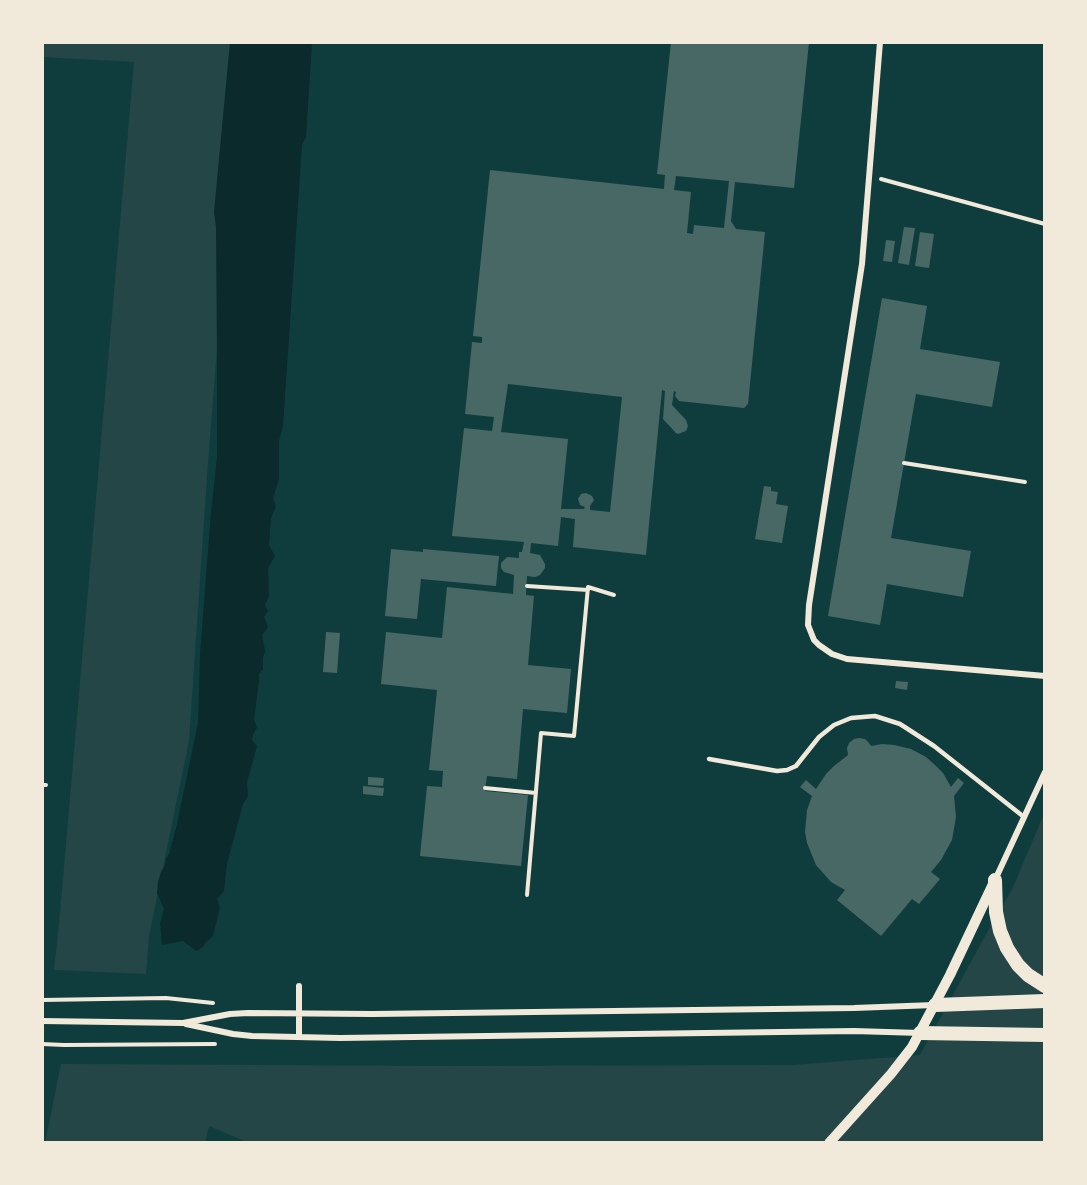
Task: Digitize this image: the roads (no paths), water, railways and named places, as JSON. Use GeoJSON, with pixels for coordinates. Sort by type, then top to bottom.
{"type":"FeatureCollection","features":[{"type":"Feature","properties":{"kind":"main road"},"geometry":{"type":"LineString","coordinates":[[995,880],[996,912],[1007,948],[1028,975],[1045,986]]}},
{"type":"Feature","properties":{"kind":"main road"},"geometry":{"type":"LineString","coordinates":[[935,1005],[1045,1001]]}},
{"type":"Feature","properties":{"kind":"main road"},"geometry":{"type":"LineString","coordinates":[[920,1033],[1045,1035]]}},
{"type":"Feature","properties":{"kind":"street"},"geometry":{"type":"LineString","coordinates":[[880,42],[862,264],[808,605],[807,616],[810,632],[814,640],[826,651],[847,659],[1045,676]]}},
{"type":"Feature","properties":{"kind":"street"},"geometry":{"type":"LineString","coordinates":[[829,1143],[901,1062],[920,1033],[1045,772]]}},
{"type":"Feature","properties":{"kind":"street"},"geometry":{"type":"LineString","coordinates":[[298,1037],[299,986]]}},
{"type":"Feature","properties":{"kind":"street"},"geometry":{"type":"LineString","coordinates":[[42,1022],[183,1023],[248,1013],[374,1014],[935,1005]]}},
{"type":"Feature","properties":{"kind":"street"},"geometry":{"type":"LineString","coordinates":[[183,1023],[233,1034],[298,1037],[854,1031],[920,1033]]}},
{"type":"Feature","properties":{"kind":"lane"},"geometry":{"type":"LineString","coordinates":[[709,759],[777,771],[787,770],[796,766],[819,737],[834,725],[850,718],[875,716],[900,724],[934,746],[1024,817]]}}]}
